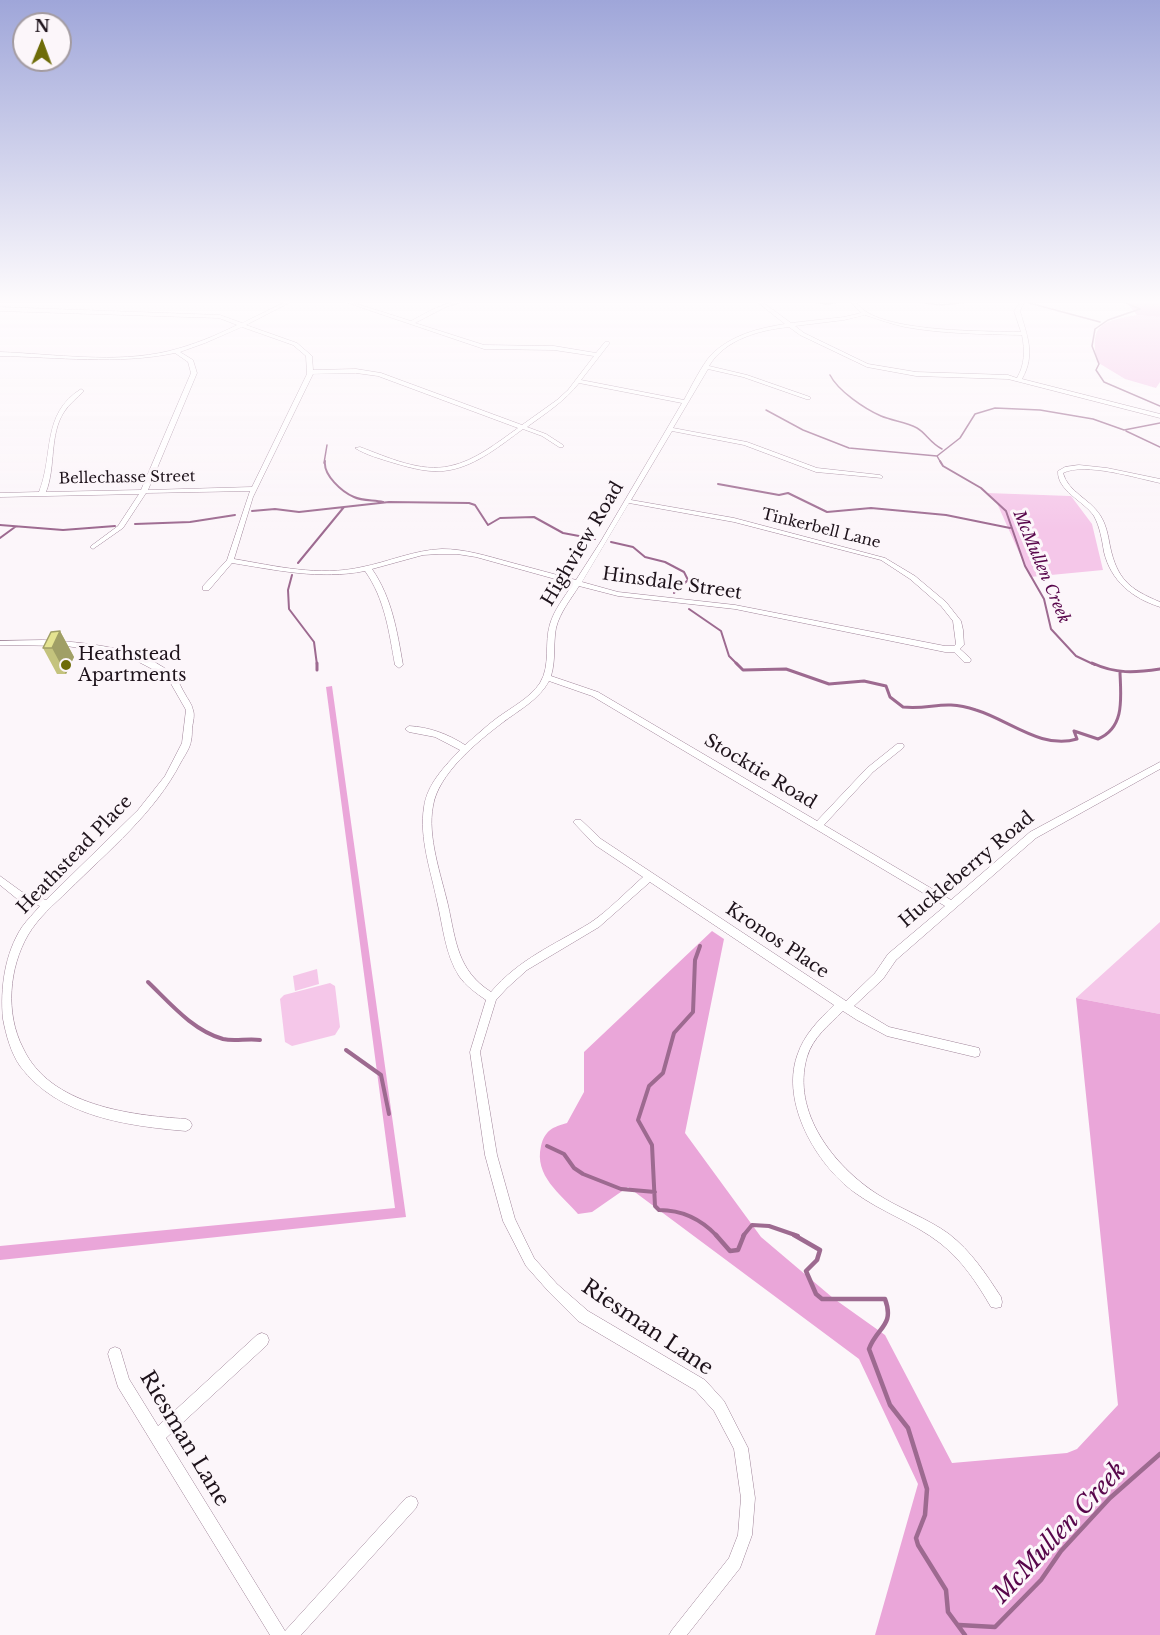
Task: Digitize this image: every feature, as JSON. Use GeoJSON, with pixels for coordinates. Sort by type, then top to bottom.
{"type":"FeatureCollection","features":[{"type":"Feature","properties":{"kind":"street"},"geometry":{"type":"LineString","coordinates":[[93,547],[122,527],[144,491],[193,377]]}},
{"type":"Feature","properties":{"kind":"street"},"geometry":{"type":"LineString","coordinates":[[206,588],[230,561],[243,513],[308,377]]}},
{"type":"Feature","properties":{"kind":"street"},"geometry":{"type":"LineString","coordinates":[[388,377],[554,439],[561,446]]}},
{"type":"Feature","properties":{"kind":"street"},"geometry":{"type":"LineString","coordinates":[[358,448],[398,462],[450,468],[465,464],[559,401],[581,377]]}},
{"type":"Feature","properties":{"kind":"street","name":"Highview Road"},"geometry":{"type":"LineString","coordinates":[[547,677],[552,663],[552,626],[700,377]]}},
{"type":"Feature","properties":{"kind":"street"},"geometry":{"type":"LineString","coordinates":[[749,377],[808,398]]}},
{"type":"Feature","properties":{"kind":"street"},"geometry":{"type":"LineString","coordinates":[[1006,377],[1160,416]]}},
{"type":"Feature","properties":{"kind":"street"},"geometry":{"type":"LineString","coordinates":[[578,381],[686,402]]}},
{"type":"Feature","properties":{"kind":"street"},"geometry":{"type":"LineString","coordinates":[[42,494],[50,477],[57,420],[81,391]]}},
{"type":"Feature","properties":{"kind":"street"},"geometry":{"type":"LineString","coordinates":[[670,429],[745,443],[816,470],[880,477]]}},
{"type":"Feature","properties":{"kind":"street"},"geometry":{"type":"LineString","coordinates":[[1160,481],[1082,466],[1072,466],[1060,472],[1061,480],[1089,505],[1099,519],[1112,568],[1118,578],[1135,593],[1160,604]]}},
{"type":"Feature","properties":{"kind":"street","name":"Bellechasse Street"},"geometry":{"type":"LineString","coordinates":[[0,495],[254,489]]}},
{"type":"Feature","properties":{"kind":"street","name":"Tinkerbell Lane"},"geometry":{"type":"LineString","coordinates":[[627,501],[734,520],[884,559],[905,572],[951,613],[960,629],[960,645],[956,649]]}},
{"type":"Feature","properties":{"kind":"street","name":"Hinsdale Street"},"geometry":{"type":"LineString","coordinates":[[230,561],[330,573],[367,568],[417,553],[454,551],[477,555],[576,584],[639,598],[735,607],[945,649],[956,649]]}},
{"type":"Feature","properties":{"kind":"street"},"geometry":{"type":"LineString","coordinates":[[367,568],[387,598],[399,665]]}},
{"type":"Feature","properties":{"kind":"street","name":"Heathstead Place"},"geometry":{"type":"LineString","coordinates":[[0,643],[60,644],[136,657],[168,675],[182,690],[188,702],[188,736],[174,769],[123,832],[46,904],[29,925],[15,951],[6,982],[3,1014],[5,1029],[18,1054],[33,1075],[51,1089],[76,1102],[133,1119],[186,1125]]}},
{"type":"Feature","properties":{"kind":"street"},"geometry":{"type":"LineString","coordinates":[[956,649],[967,660]]}},
{"type":"Feature","properties":{"kind":"street"},"geometry":{"type":"LineString","coordinates":[[492,998],[466,979],[454,956],[426,825],[428,802],[434,784],[465,749],[527,701],[547,677]]}},
{"type":"Feature","properties":{"kind":"street","name":"Stocktie Road"},"geometry":{"type":"LineString","coordinates":[[547,677],[595,694],[952,904]]}},
{"type":"Feature","properties":{"kind":"street"},"geometry":{"type":"LineString","coordinates":[[409,729],[433,733],[465,749]]}},
{"type":"Feature","properties":{"kind":"street"},"geometry":{"type":"LineString","coordinates":[[818,826],[870,770],[900,746]]}},
{"type":"Feature","properties":{"kind":"street","name":"Huckleberry Road"},"geometry":{"type":"LineString","coordinates":[[996,1302],[974,1265],[945,1239],[909,1215],[875,1200],[846,1179],[829,1162],[811,1131],[799,1088],[800,1070],[813,1034],[879,976],[892,957],[952,904],[1034,835],[1160,765]]}},
{"type":"Feature","properties":{"kind":"street","name":"Kronos Place"},"geometry":{"type":"LineString","coordinates":[[578,822],[598,842],[844,1006],[886,1031],[975,1052]]}},
{"type":"Feature","properties":{"kind":"street","name":"Riesman Lane"},"geometry":{"type":"LineString","coordinates":[[650,876],[596,924],[523,967],[492,998],[475,1052],[491,1155],[509,1221],[530,1262],[583,1316],[700,1385],[719,1406],[741,1448],[748,1498],[746,1535],[735,1563],[677,1635]]}},
{"type":"Feature","properties":{"kind":"street"},"geometry":{"type":"LineString","coordinates":[[0,880],[19,896],[46,904]]}},
{"type":"Feature","properties":{"kind":"street"},"geometry":{"type":"LineString","coordinates":[[157,1437],[262,1340]]}},
{"type":"Feature","properties":{"kind":"street","name":"Riesman Lane"},"geometry":{"type":"LineString","coordinates":[[115,1354],[123,1382],[279,1635]]}},
{"type":"Feature","properties":{"kind":"street"},"geometry":{"type":"LineString","coordinates":[[291,1635],[411,1503]]}},
{"type":"Feature","properties":{"kind":"shaded area"},"geometry":{"type":"Polygon","coordinates":[[[1122,377],[1160,377],[1160,382],[1156,388],[1122,377]]]}},
{"type":"Feature","properties":{"kind":"shaded area"},"geometry":{"type":"Polygon","coordinates":[[[987,493],[1071,496],[1092,524],[1103,570],[1030,577],[996,501],[987,493]]]}},
{"type":"Feature","properties":{"kind":"shaded area"},"geometry":{"type":"Polygon","coordinates":[[[332,686],[406,1217],[0,1260],[0,1246],[395,1208],[326,687],[332,686]]]}},
{"type":"Feature","properties":{"kind":"shaded area"},"geometry":{"type":"Polygon","coordinates":[[[1160,922],[1160,1014],[1076,998],[1160,922]]]}},
{"type":"Feature","properties":{"kind":"shaded area"},"geometry":{"type":"Polygon","coordinates":[[[712,931],[724,939],[685,1133],[761,1237],[833,1298],[885,1335],[952,1463],[1067,1453],[1077,1449],[1118,1405],[1076,998],[1160,1014],[1160,1635],[875,1635],[918,1484],[859,1359],[628,1187],[592,1212],[578,1214],[550,1183],[541,1166],[541,1146],[550,1130],[567,1123],[584,1092],[584,1052],[712,931]]]}},
{"type":"Feature","properties":{"kind":"shaded area"},"geometry":{"type":"Polygon","coordinates":[[[317,969],[319,984],[295,991],[293,976],[317,969]]]}},
{"type":"Feature","properties":{"kind":"shaded area"},"geometry":{"type":"Polygon","coordinates":[[[330,983],[335,986],[340,1027],[335,1035],[292,1046],[285,1042],[280,999],[284,995],[330,983]]]}},
{"type":"Feature","properties":{"kind":"building"},"geometry":{"type":"Polygon","coordinates":[[[60,631],[52,648],[43,648],[51,632],[60,631]]]}},
{"type":"Feature","properties":{"kind":"waterway"},"geometry":{"type":"LineString","coordinates":[[832,377],[845,393],[867,409],[917,428],[942,449]]}},
{"type":"Feature","properties":{"kind":"waterway","name":"McMullen Creek"},"geometry":{"type":"LineString","coordinates":[[1101,377],[1104,382],[1160,406]]}},
{"type":"Feature","properties":{"kind":"waterway","name":"McMullen Creek"},"geometry":{"type":"LineString","coordinates":[[937,456],[960,438],[975,414],[995,408],[1040,410],[1093,419],[1124,430],[1160,423]]}},
{"type":"Feature","properties":{"kind":"waterway"},"geometry":{"type":"LineString","coordinates":[[766,410],[803,430],[849,448],[937,456]]}},
{"type":"Feature","properties":{"kind":"waterway"},"geometry":{"type":"LineString","coordinates":[[1126,431],[1160,447]]}},
{"type":"Feature","properties":{"kind":"waterway"},"geometry":{"type":"LineString","coordinates":[[324,463],[327,445]]}},
{"type":"Feature","properties":{"kind":"waterway","name":"McMullen Creek"},"geometry":{"type":"LineString","coordinates":[[937,456],[941,463]]}},
{"type":"Feature","properties":{"kind":"waterway"},"geometry":{"type":"LineString","coordinates":[[325,461],[330,477],[349,495],[364,500],[383,502]]}},
{"type":"Feature","properties":{"kind":"waterway","name":"McMullen Creek"},"geometry":{"type":"LineString","coordinates":[[940,461],[943,466],[981,488],[1006,511],[1025,566],[1044,599],[1051,629],[1076,656],[1095,665]]}},
{"type":"Feature","properties":{"kind":"waterway"},"geometry":{"type":"LineString","coordinates":[[718,484],[779,495],[788,493],[827,512],[871,508],[946,515],[1010,528]]}},
{"type":"Feature","properties":{"kind":"waterway"},"geometry":{"type":"LineString","coordinates":[[344,507],[389,502],[469,503],[475,505],[488,525],[500,518],[534,517],[563,533],[595,539]]}},
{"type":"Feature","properties":{"kind":"waterway"},"geometry":{"type":"LineString","coordinates":[[252,511],[275,509],[299,512],[344,507]]}},
{"type":"Feature","properties":{"kind":"waterway"},"geometry":{"type":"LineString","coordinates":[[298,563],[344,507]]}},
{"type":"Feature","properties":{"kind":"waterway"},"geometry":{"type":"LineString","coordinates":[[135,524],[190,522],[235,515]]}},
{"type":"Feature","properties":{"kind":"waterway"},"geometry":{"type":"LineString","coordinates":[[0,525],[63,530],[115,526]]}},
{"type":"Feature","properties":{"kind":"waterway"},"geometry":{"type":"LineString","coordinates":[[0,538],[15,527]]}},
{"type":"Feature","properties":{"kind":"waterway"},"geometry":{"type":"LineString","coordinates":[[611,542],[633,547],[645,557],[665,562],[684,572],[688,580],[674,593]]}},
{"type":"Feature","properties":{"kind":"waterway"},"geometry":{"type":"LineString","coordinates":[[292,575],[288,590],[289,609],[314,642],[317,665]]}},
{"type":"Feature","properties":{"kind":"waterway"},"geometry":{"type":"LineString","coordinates":[[689,609],[721,631],[729,656],[743,670],[786,669],[829,684],[864,681],[886,686],[890,697],[903,707],[946,705],[965,707],[1051,741],[1077,739],[1074,731],[1098,739],[1107,734],[1113,728],[1120,711],[1120,673]]}},
{"type":"Feature","properties":{"kind":"waterway","name":"McMullen Creek"},"geometry":{"type":"LineString","coordinates":[[1092,663],[1125,672],[1160,669]]}},
{"type":"Feature","properties":{"kind":"waterway"},"geometry":{"type":"LineString","coordinates":[[317,665],[317,670]]}},
{"type":"Feature","properties":{"kind":"waterway"},"geometry":{"type":"LineString","coordinates":[[654,1192],[652,1145],[638,1120],[649,1086],[663,1073],[674,1033],[693,1012],[695,960],[700,946]]}},
{"type":"Feature","properties":{"kind":"waterway"},"geometry":{"type":"LineString","coordinates":[[148,982],[191,1023],[212,1035],[228,1040],[260,1040]]}},
{"type":"Feature","properties":{"kind":"waterway"},"geometry":{"type":"LineString","coordinates":[[346,1050],[381,1075],[389,1114]]}},
{"type":"Feature","properties":{"kind":"waterway"},"geometry":{"type":"LineString","coordinates":[[547,1146],[564,1154],[574,1168],[583,1174],[621,1189],[654,1192]]}},
{"type":"Feature","properties":{"kind":"waterway"},"geometry":{"type":"LineString","coordinates":[[654,1192],[655,1206],[659,1210],[691,1217],[716,1235]]}},
{"type":"Feature","properties":{"kind":"waterway"},"geometry":{"type":"LineString","coordinates":[[743,1236],[752,1225],[769,1226],[798,1236]]}},
{"type":"Feature","properties":{"kind":"waterway"},"geometry":{"type":"LineString","coordinates":[[716,1235],[730,1251],[738,1250],[744,1235]]}},
{"type":"Feature","properties":{"kind":"waterway"},"geometry":{"type":"LineString","coordinates":[[794,1235],[820,1250],[817,1260],[806,1271],[816,1294],[822,1299],[885,1299],[888,1315],[884,1326],[869,1349],[890,1405],[908,1428],[927,1489],[925,1515],[916,1538],[918,1545],[946,1590],[948,1612],[965,1635]]}},
{"type":"Feature","properties":{"kind":"waterway","name":"McMullen Creek"},"geometry":{"type":"LineString","coordinates":[[959,1625],[995,1627],[1041,1580],[1061,1551],[1110,1498],[1160,1454]]}},
{"type":"Feature","properties":{"kind":"place","name":"Heathstead Apartments"},"geometry":{"type":"Point","coordinates":[66,665]}}]}
